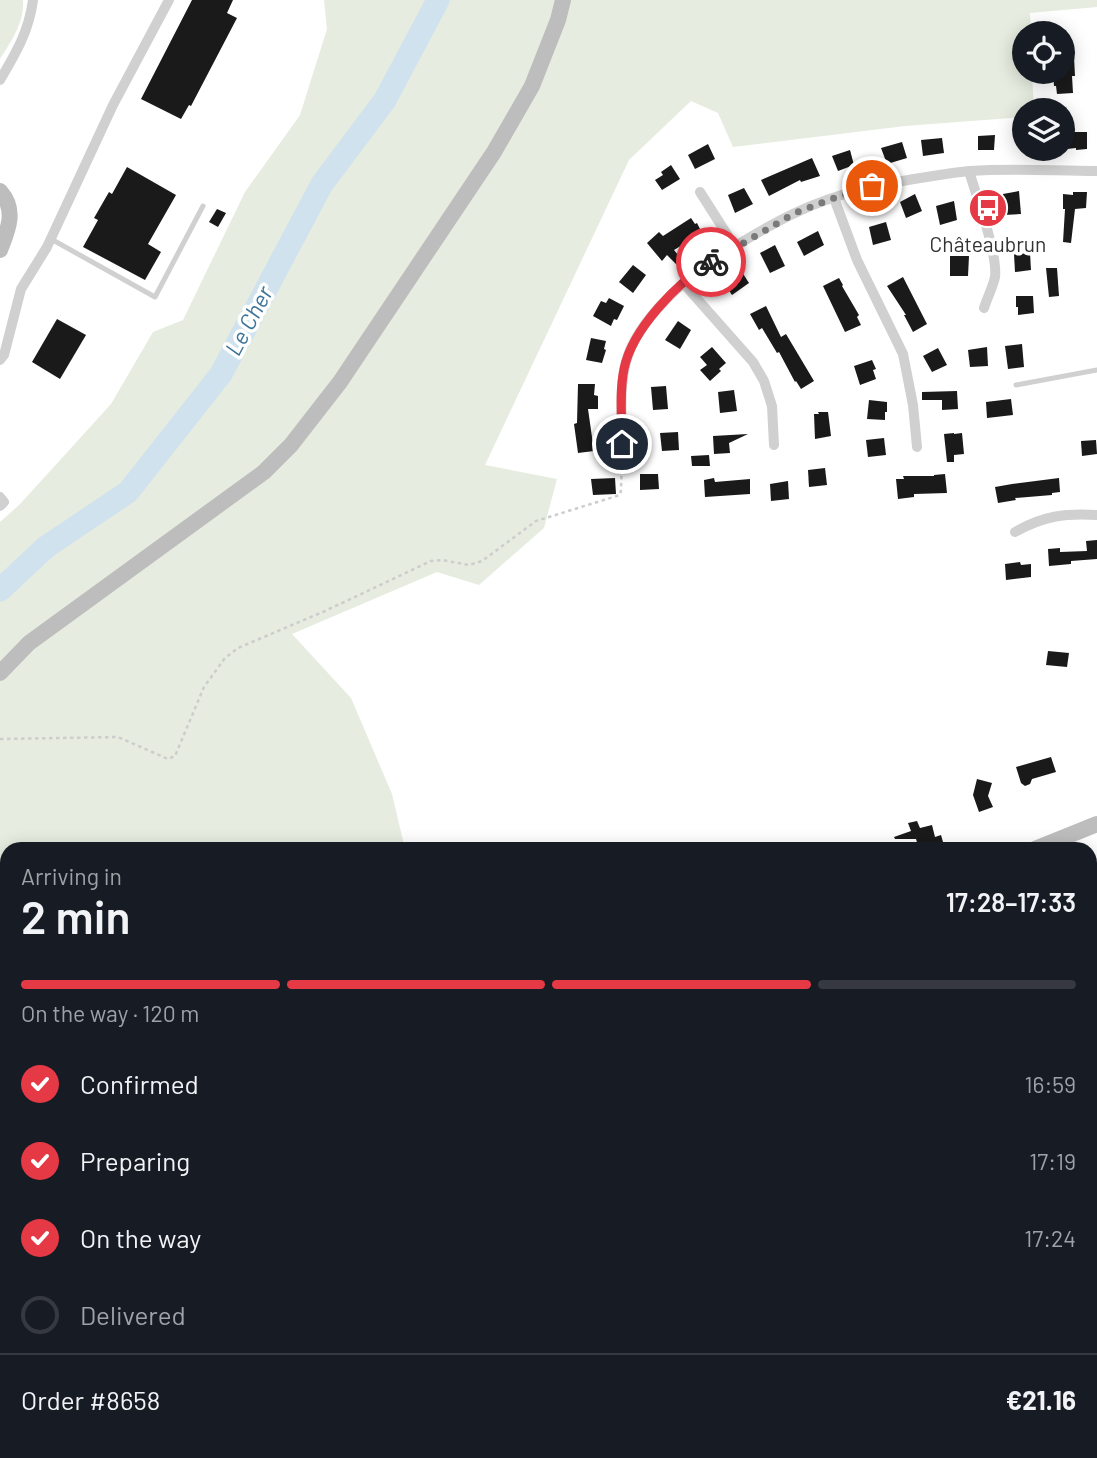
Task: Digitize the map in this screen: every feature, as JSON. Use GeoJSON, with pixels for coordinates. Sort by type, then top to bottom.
{"type":"FeatureCollection","features":[{"type":"Feature","properties":{"kind":"street"},"geometry":{"type":"LineString","coordinates":[[0,80],[25,34],[33,0]]}},
{"type":"Feature","properties":{"kind":"street"},"geometry":{"type":"LineString","coordinates":[[0,360],[4,355],[21,289],[51,239],[113,105],[169,0]]}},
{"type":"Feature","properties":{"kind":"street"},"geometry":{"type":"LineString","coordinates":[[0,673],[29,643],[264,472],[291,445],[340,382],[494,152],[532,86],[563,0]]}},
{"type":"Feature","properties":{"kind":"street"},"geometry":{"type":"LineString","coordinates":[[622,444],[624,368],[638,333],[658,309],[705,265],[735,247],[795,213],[872,186],[969,171],[1097,171]]}},
{"type":"Feature","properties":{"kind":"street"},"geometry":{"type":"LineString","coordinates":[[969,171],[994,262],[995,276],[984,308]]}},
{"type":"Feature","properties":{"kind":"street"},"geometry":{"type":"LineString","coordinates":[[0,191],[8,203],[11,215],[0,250]]}},
{"type":"Feature","properties":{"kind":"street"},"geometry":{"type":"LineString","coordinates":[[700,192],[735,247]]}},
{"type":"Feature","properties":{"kind":"street"},"geometry":{"type":"LineString","coordinates":[[834,198],[857,260],[903,354],[914,405],[918,447]]}},
{"type":"Feature","properties":{"kind":"street"},"geometry":{"type":"LineString","coordinates":[[684,284],[753,362],[764,381],[772,406],[774,445]]}},
{"type":"Feature","properties":{"kind":"street"},"geometry":{"type":"LineString","coordinates":[[0,497],[4,502],[0,506]]}},
{"type":"Feature","properties":{"kind":"street"},"geometry":{"type":"LineString","coordinates":[[1014,532],[1043,519],[1080,514],[1097,515]]}},
{"type":"Feature","properties":{"kind":"street"},"geometry":{"type":"LineString","coordinates":[[1052,842],[1097,824]]}},
{"type":"Feature","properties":{"kind":"lane"},"geometry":{"type":"LineString","coordinates":[[51,239],[155,297],[203,206]]}},
{"type":"Feature","properties":{"kind":"lane"},"geometry":{"type":"LineString","coordinates":[[1016,384],[1097,370]]}},
{"type":"Feature","properties":{"kind":"path"},"geometry":{"type":"LineString","coordinates":[[0,739],[118,737],[168,759],[175,756],[204,687],[225,658],[238,648],[431,561],[442,560],[469,565],[482,562],[536,520],[620,495],[622,444]]}},
{"type":"Feature","properties":{"kind":"shaded area"},"geometry":{"type":"Polygon","coordinates":[[[0,0],[23,0],[23,8],[16,31],[0,59],[0,0]]]}},
{"type":"Feature","properties":{"kind":"shaded area"},"geometry":{"type":"Polygon","coordinates":[[[324,0],[1097,0],[1097,7],[1030,13],[1030,21],[1012,21],[1012,84],[1033,84],[1033,98],[1012,98],[1012,118],[905,126],[733,147],[718,113],[691,101],[629,160],[485,465],[557,479],[544,528],[479,585],[437,572],[292,634],[351,698],[392,794],[403,842],[0,842],[0,522],[20,504],[111,404],[153,332],[183,320],[245,192],[300,115],[327,29],[324,0]]]}},
{"type":"Feature","properties":{"kind":"building"},"geometry":{"type":"Polygon","coordinates":[[[192,0],[233,0],[227,13],[237,18],[191,106],[189,105],[181,119],[141,99],[192,0]]]}},
{"type":"Feature","properties":{"kind":"building"},"geometry":{"type":"Polygon","coordinates":[[[1072,84],[1073,93],[1057,94],[1054,86],[1072,84]]]}},
{"type":"Feature","properties":{"kind":"building"},"geometry":{"type":"Polygon","coordinates":[[[1075,132],[1087,132],[1087,149],[1076,148],[1075,132]]]}},
{"type":"Feature","properties":{"kind":"building"},"geometry":{"type":"Polygon","coordinates":[[[995,135],[994,150],[978,150],[978,136],[995,135]]]}},
{"type":"Feature","properties":{"kind":"building"},"geometry":{"type":"Polygon","coordinates":[[[942,138],[944,153],[923,156],[921,140],[942,138]]]}},
{"type":"Feature","properties":{"kind":"building"},"geometry":{"type":"Polygon","coordinates":[[[902,142],[907,158],[887,164],[881,148],[902,142]]]}},
{"type":"Feature","properties":{"kind":"building"},"geometry":{"type":"Polygon","coordinates":[[[708,144],[715,159],[695,169],[688,155],[708,144]]]}},
{"type":"Feature","properties":{"kind":"building"},"geometry":{"type":"Polygon","coordinates":[[[850,150],[854,165],[838,171],[832,156],[850,150]]]}},
{"type":"Feature","properties":{"kind":"building"},"geometry":{"type":"Polygon","coordinates":[[[812,158],[820,176],[801,182],[800,180],[769,196],[761,180],[812,158]]]}},
{"type":"Feature","properties":{"kind":"building"},"geometry":{"type":"Polygon","coordinates":[[[671,165],[680,179],[662,190],[655,180],[671,165]]]}},
{"type":"Feature","properties":{"kind":"building"},"geometry":{"type":"Polygon","coordinates":[[[127,167],[176,195],[148,244],[161,252],[145,280],[83,247],[98,220],[94,218],[127,167]]]}},
{"type":"Feature","properties":{"kind":"building"},"geometry":{"type":"Polygon","coordinates":[[[744,188],[753,204],[735,213],[728,195],[744,188]]]}},
{"type":"Feature","properties":{"kind":"building"},"geometry":{"type":"Polygon","coordinates":[[[1019,191],[1021,214],[1004,215],[1003,194],[1019,191]]]}},
{"type":"Feature","properties":{"kind":"building"},"geometry":{"type":"Polygon","coordinates":[[[1073,192],[1087,192],[1086,208],[1075,209],[1071,243],[1063,242],[1063,194],[1073,195],[1073,192]]]}},
{"type":"Feature","properties":{"kind":"building"},"geometry":{"type":"Polygon","coordinates":[[[915,194],[922,211],[906,218],[900,202],[915,194]]]}},
{"type":"Feature","properties":{"kind":"building"},"geometry":{"type":"Polygon","coordinates":[[[954,201],[957,220],[940,225],[936,206],[954,201]]]}},
{"type":"Feature","properties":{"kind":"building"},"geometry":{"type":"Polygon","coordinates":[[[217,209],[226,213],[218,227],[209,222],[217,209]]]}},
{"type":"Feature","properties":{"kind":"building"},"geometry":{"type":"Polygon","coordinates":[[[691,218],[702,233],[674,250],[686,265],[681,269],[667,255],[662,261],[647,243],[659,232],[663,236],[691,218]]]}},
{"type":"Feature","properties":{"kind":"building"},"geometry":{"type":"Polygon","coordinates":[[[886,222],[891,240],[873,245],[869,227],[886,222]]]}},
{"type":"Feature","properties":{"kind":"building"},"geometry":{"type":"Polygon","coordinates":[[[818,231],[824,245],[804,256],[797,242],[818,231]]]}},
{"type":"Feature","properties":{"kind":"building"},"geometry":{"type":"Polygon","coordinates":[[[775,245],[785,266],[770,273],[760,253],[775,245]]]}},
{"type":"Feature","properties":{"kind":"building"},"geometry":{"type":"Polygon","coordinates":[[[1030,253],[1031,270],[1015,272],[1014,254],[1030,253]]]}},
{"type":"Feature","properties":{"kind":"building"},"geometry":{"type":"Polygon","coordinates":[[[950,256],[969,256],[968,276],[950,276],[950,256]]]}},
{"type":"Feature","properties":{"kind":"building"},"geometry":{"type":"Polygon","coordinates":[[[633,265],[646,275],[633,293],[619,282],[633,265]]]}},
{"type":"Feature","properties":{"kind":"building"},"geometry":{"type":"Polygon","coordinates":[[[1046,268],[1057,268],[1059,296],[1049,297],[1046,268]]]}},
{"type":"Feature","properties":{"kind":"building"},"geometry":{"type":"Polygon","coordinates":[[[740,269],[749,283],[732,295],[722,280],[740,269]]]}},
{"type":"Feature","properties":{"kind":"building"},"geometry":{"type":"Polygon","coordinates":[[[903,277],[927,324],[913,332],[906,315],[887,286],[903,277]]]}},
{"type":"Feature","properties":{"kind":"building"},"geometry":{"type":"Polygon","coordinates":[[[839,278],[859,315],[857,317],[861,325],[845,332],[823,286],[839,278]]]}},
{"type":"Feature","properties":{"kind":"building"},"geometry":{"type":"Polygon","coordinates":[[[1016,296],[1033,296],[1034,313],[1018,315],[1016,296]]]}},
{"type":"Feature","properties":{"kind":"building"},"geometry":{"type":"Polygon","coordinates":[[[609,298],[624,306],[611,326],[593,316],[601,301],[606,303],[609,298]]]}},
{"type":"Feature","properties":{"kind":"building"},"geometry":{"type":"Polygon","coordinates":[[[766,306],[781,337],[786,334],[814,381],[801,389],[779,352],[777,353],[762,328],[759,330],[750,314],[766,306]]]}},
{"type":"Feature","properties":{"kind":"building"},"geometry":{"type":"Polygon","coordinates":[[[57,319],[86,335],[60,379],[32,362],[57,319]]]}},
{"type":"Feature","properties":{"kind":"building"},"geometry":{"type":"Polygon","coordinates":[[[678,321],[691,330],[680,349],[665,340],[678,321]]]}},
{"type":"Feature","properties":{"kind":"building"},"geometry":{"type":"Polygon","coordinates":[[[591,338],[606,341],[602,363],[586,360],[591,338]]]}},
{"type":"Feature","properties":{"kind":"building"},"geometry":{"type":"Polygon","coordinates":[[[1022,344],[1024,367],[1008,369],[1005,346],[1022,344]]]}},
{"type":"Feature","properties":{"kind":"building"},"geometry":{"type":"Polygon","coordinates":[[[712,347],[726,363],[710,381],[700,370],[707,365],[700,357],[712,347]]]}},
{"type":"Feature","properties":{"kind":"building"},"geometry":{"type":"Polygon","coordinates":[[[987,347],[988,366],[970,367],[968,350],[987,347]]]}},
{"type":"Feature","properties":{"kind":"building"},"geometry":{"type":"Polygon","coordinates":[[[938,348],[947,365],[932,372],[923,356],[938,348]]]}},
{"type":"Feature","properties":{"kind":"building"},"geometry":{"type":"Polygon","coordinates":[[[872,360],[876,379],[860,385],[854,366],[872,360]]]}},
{"type":"Feature","properties":{"kind":"building"},"geometry":{"type":"Polygon","coordinates":[[[578,384],[595,384],[594,395],[598,396],[598,409],[588,409],[594,451],[578,453],[574,424],[577,423],[578,384]]]}},
{"type":"Feature","properties":{"kind":"building"},"geometry":{"type":"Polygon","coordinates":[[[666,386],[668,409],[653,410],[651,387],[666,386]]]}},
{"type":"Feature","properties":{"kind":"building"},"geometry":{"type":"Polygon","coordinates":[[[734,390],[737,411],[720,413],[718,392],[734,390]]]}},
{"type":"Feature","properties":{"kind":"building"},"geometry":{"type":"Polygon","coordinates":[[[957,391],[958,409],[942,410],[942,400],[922,400],[922,392],[957,391]]]}},
{"type":"Feature","properties":{"kind":"building"},"geometry":{"type":"Polygon","coordinates":[[[1011,399],[1013,415],[987,418],[986,402],[1011,399]]]}},
{"type":"Feature","properties":{"kind":"building"},"geometry":{"type":"Polygon","coordinates":[[[869,400],[887,402],[885,420],[867,419],[869,400]]]}},
{"type":"Feature","properties":{"kind":"building"},"geometry":{"type":"Polygon","coordinates":[[[818,412],[828,412],[831,436],[815,439],[814,414],[819,414],[818,412]]]}},
{"type":"Feature","properties":{"kind":"building"},"geometry":{"type":"Polygon","coordinates":[[[678,432],[679,450],[662,451],[660,433],[678,432]]]}},
{"type":"Feature","properties":{"kind":"building"},"geometry":{"type":"Polygon","coordinates":[[[962,433],[964,454],[954,455],[954,462],[947,462],[944,434],[962,433]]]}},
{"type":"Feature","properties":{"kind":"building"},"geometry":{"type":"Polygon","coordinates":[[[748,434],[729,443],[730,453],[714,454],[713,436],[748,434]]]}},
{"type":"Feature","properties":{"kind":"building"},"geometry":{"type":"Polygon","coordinates":[[[884,438],[886,455],[868,457],[866,440],[884,438]]]}},
{"type":"Feature","properties":{"kind":"building"},"geometry":{"type":"Polygon","coordinates":[[[1096,440],[1097,454],[1082,456],[1081,441],[1096,440]]]}},
{"type":"Feature","properties":{"kind":"building"},"geometry":{"type":"Polygon","coordinates":[[[709,455],[710,466],[692,466],[691,456],[709,455]]]}},
{"type":"Feature","properties":{"kind":"building"},"geometry":{"type":"Polygon","coordinates":[[[825,468],[827,485],[809,487],[808,470],[825,468]]]}},
{"type":"Feature","properties":{"kind":"building"},"geometry":{"type":"Polygon","coordinates":[[[640,474],[658,474],[659,489],[640,490],[640,474]]]}},
{"type":"Feature","properties":{"kind":"building"},"geometry":{"type":"Polygon","coordinates":[[[945,474],[947,493],[914,494],[914,497],[898,499],[896,479],[904,479],[903,476],[945,474]]]}},
{"type":"Feature","properties":{"kind":"building"},"geometry":{"type":"Polygon","coordinates":[[[615,478],[616,494],[593,495],[591,479],[615,478]]]}},
{"type":"Feature","properties":{"kind":"building"},"geometry":{"type":"Polygon","coordinates":[[[714,478],[715,482],[750,479],[750,494],[705,497],[704,480],[714,478]]]}},
{"type":"Feature","properties":{"kind":"building"},"geometry":{"type":"Polygon","coordinates":[[[1059,478],[1060,492],[998,503],[995,487],[1059,478]]]}},
{"type":"Feature","properties":{"kind":"building"},"geometry":{"type":"Polygon","coordinates":[[[788,481],[789,499],[771,501],[770,484],[788,481]]]}},
{"type":"Feature","properties":{"kind":"building"},"geometry":{"type":"Polygon","coordinates":[[[1097,540],[1097,559],[1049,566],[1048,549],[1060,548],[1060,552],[1087,551],[1086,541],[1097,540]]]}},
{"type":"Feature","properties":{"kind":"building"},"geometry":{"type":"Polygon","coordinates":[[[1020,562],[1021,565],[1031,564],[1031,577],[1006,580],[1005,564],[1020,562]]]}},
{"type":"Feature","properties":{"kind":"building"},"geometry":{"type":"Polygon","coordinates":[[[1048,651],[1069,653],[1067,667],[1046,665],[1048,651]]]}},
{"type":"Feature","properties":{"kind":"building"},"geometry":{"type":"Polygon","coordinates":[[[1051,757],[1056,772],[1032,779],[1030,784],[1025,786],[1021,783],[1016,767],[1051,757]]]}},
{"type":"Feature","properties":{"kind":"building"},"geometry":{"type":"Polygon","coordinates":[[[977,779],[992,783],[988,796],[993,807],[979,812],[973,795],[977,779]]]}},
{"type":"Feature","properties":{"kind":"building"},"geometry":{"type":"Polygon","coordinates":[[[917,821],[920,828],[932,825],[935,837],[941,835],[943,842],[895,839],[894,837],[911,831],[908,823],[917,821]]]}},
{"type":"Feature","properties":{"kind":"waterway","name":"Le Cher"},"geometry":{"type":"LineString","coordinates":[[0,590],[46,547],[128,492],[221,374],[322,184],[385,100],[438,0]]}},
{"type":"Feature","properties":{"kind":"way so far"},"geometry":{"type":"LineString","coordinates":[[711,262],[795,213],[872,186]]}},
{"type":"Feature","properties":{"kind":"place","name":"Châteaubrun"},"geometry":{"type":"Point","coordinates":[988,208]}},
{"type":"Feature","properties":{"kind":"route"},"geometry":{"type":"LineString","coordinates":[[622,444],[624,368],[638,333],[658,309],[711,262]]}}]}
